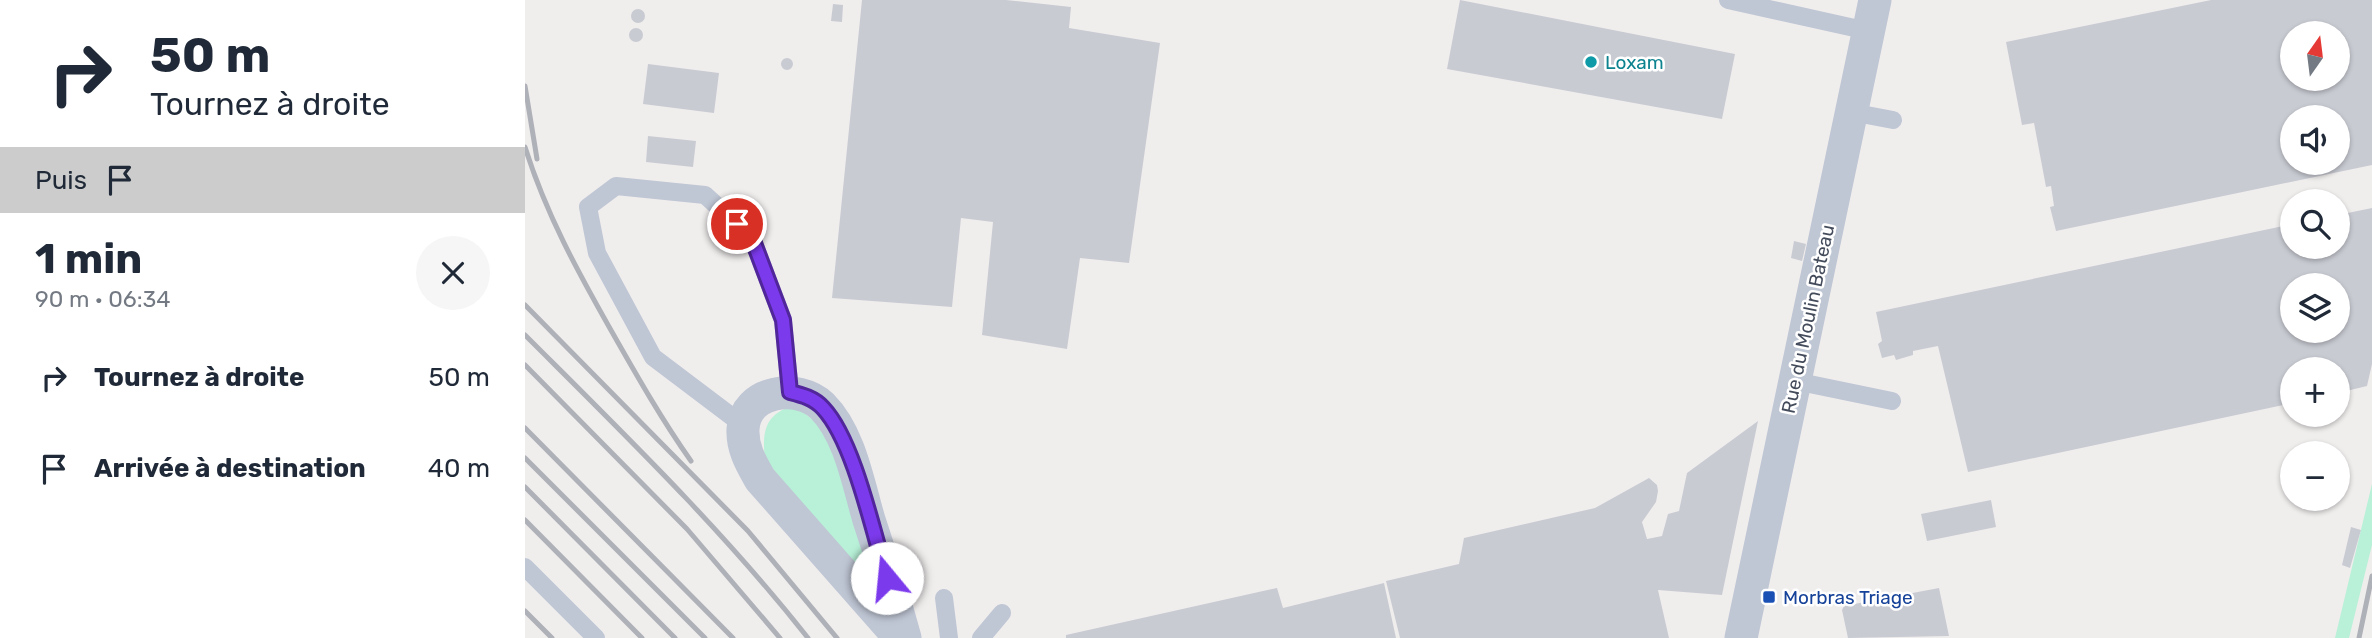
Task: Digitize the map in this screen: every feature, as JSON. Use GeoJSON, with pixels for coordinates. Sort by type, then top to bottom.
{"type":"FeatureCollection","features":[{"type":"Feature","properties":{"kind":"street","name":"Rue du Moulin Bateau"},"geometry":{"type":"LineString","coordinates":[[1741,638],[1871,16]]}},
{"type":"Feature","properties":{"kind":"street"},"geometry":{"type":"LineString","coordinates":[[790,392],[807,396],[822,407],[841,433],[852,461],[903,638],[801,528],[760,479],[745,451],[743,425],[750,411],[760,401],[774,394],[790,392]]}},
{"type":"Feature","properties":{"kind":"lane"},"geometry":{"type":"LineString","coordinates":[[1728,0],[1871,16]]}},
{"type":"Feature","properties":{"kind":"lane"},"geometry":{"type":"LineString","coordinates":[[1851,112],[1893,120]]}},
{"type":"Feature","properties":{"kind":"lane"},"geometry":{"type":"LineString","coordinates":[[743,425],[653,357],[597,253],[588,207],[616,186],[705,195],[752,238],[783,320],[790,392]]}},
{"type":"Feature","properties":{"kind":"lane"},"geometry":{"type":"LineString","coordinates":[[1795,381],[1892,401]]}},
{"type":"Feature","properties":{"kind":"lane"},"geometry":{"type":"LineString","coordinates":[[525,567],[596,638]]}},
{"type":"Feature","properties":{"kind":"lane"},"geometry":{"type":"LineString","coordinates":[[944,598],[949,638]]}},
{"type":"Feature","properties":{"kind":"lane"},"geometry":{"type":"LineString","coordinates":[[981,638],[1002,613]]}},
{"type":"Feature","properties":{"kind":"green space"},"geometry":{"type":"Polygon","coordinates":[[[792,406],[800,409],[830,435],[887,601],[765,460],[765,433],[770,420],[792,406]]]}},
{"type":"Feature","properties":{"kind":"green space"},"geometry":{"type":"Polygon","coordinates":[[[2372,484],[2372,545],[2349,638],[2335,638],[2372,484]]]}},
{"type":"Feature","properties":{"kind":"building"},"geometry":{"type":"Polygon","coordinates":[[[862,0],[1006,0],[1071,7],[1069,28],[1160,43],[1129,263],[1080,258],[1067,349],[982,335],[993,222],[961,218],[952,307],[832,298],[862,0]]]}},
{"type":"Feature","properties":{"kind":"building","name":"Loxam"},"geometry":{"type":"Polygon","coordinates":[[[1460,0],[1735,54],[1722,119],[1447,69],[1460,0]]]}},
{"type":"Feature","properties":{"kind":"building"},"geometry":{"type":"Polygon","coordinates":[[[2211,0],[2372,0],[2372,165],[2350,170],[2350,105],[2280,105],[2280,175],[2324,175],[2056,231],[2050,207],[2054,206],[2051,186],[2046,187],[2034,123],[2022,125],[2006,42],[2211,0]]]}},
{"type":"Feature","properties":{"kind":"building"},"geometry":{"type":"Polygon","coordinates":[[[833,4],[843,5],[842,22],[831,21],[833,4]]]}},
{"type":"Feature","properties":{"kind":"building"},"geometry":{"type":"Polygon","coordinates":[[[638,9],[643,11],[643,21],[638,23],[633,21],[631,16],[633,11],[638,9]]]}},
{"type":"Feature","properties":{"kind":"building"},"geometry":{"type":"Polygon","coordinates":[[[636,28],[641,30],[641,40],[636,42],[631,40],[629,35],[631,30],[636,28]]]}},
{"type":"Feature","properties":{"kind":"building"},"geometry":{"type":"Polygon","coordinates":[[[787,58],[793,64],[787,70],[781,64],[787,58]]]}},
{"type":"Feature","properties":{"kind":"building"},"geometry":{"type":"Polygon","coordinates":[[[648,64],[719,73],[714,113],[643,104],[648,64]]]}},
{"type":"Feature","properties":{"kind":"building"},"geometry":{"type":"Polygon","coordinates":[[[648,136],[696,141],[693,167],[646,162],[648,136]]]}},
{"type":"Feature","properties":{"kind":"building"},"geometry":{"type":"Polygon","coordinates":[[[2372,208],[2372,364],[2367,386],[2350,390],[2350,357],[2280,357],[2280,406],[1968,472],[1938,346],[1913,351],[1913,355],[1896,360],[1894,355],[1882,358],[1878,344],[1882,341],[1876,312],[2280,227],[2280,259],[2350,259],[2350,213],[2372,208]]]}},
{"type":"Feature","properties":{"kind":"building"},"geometry":{"type":"Polygon","coordinates":[[[1794,241],[1806,244],[1802,261],[1791,258],[1794,241]]]}},
{"type":"Feature","properties":{"kind":"building"},"geometry":{"type":"Polygon","coordinates":[[[1758,421],[1722,595],[1658,590],[1669,638],[1400,638],[1386,581],[1459,564],[1464,538],[1595,508],[1649,478],[1657,485],[1658,491],[1656,502],[1642,522],[1647,539],[1662,536],[1668,514],[1679,511],[1687,473],[1758,421]]]}},
{"type":"Feature","properties":{"kind":"building"},"geometry":{"type":"Polygon","coordinates":[[[1991,500],[1996,527],[1927,541],[1921,514],[1991,500]]]}},
{"type":"Feature","properties":{"kind":"building"},"geometry":{"type":"Polygon","coordinates":[[[2351,527],[2361,530],[2350,568],[2342,565],[2351,527]]]}},
{"type":"Feature","properties":{"kind":"building"},"geometry":{"type":"Polygon","coordinates":[[[1384,583],[1396,638],[1066,638],[1066,635],[1277,588],[1283,608],[1384,583]]]}},
{"type":"Feature","properties":{"kind":"building"},"geometry":{"type":"Polygon","coordinates":[[[1939,588],[1949,636],[1848,638],[1842,610],[1844,606],[1939,588]]]}},
{"type":"Feature","properties":{"kind":"railway"},"geometry":{"type":"LineString","coordinates":[[525,86],[537,159]]}},
{"type":"Feature","properties":{"kind":"railway"},"geometry":{"type":"LineString","coordinates":[[525,147],[543,196],[575,265],[640,381],[691,461]]}},
{"type":"Feature","properties":{"kind":"railway"},"geometry":{"type":"LineString","coordinates":[[525,305],[748,531],[837,638]]}},
{"type":"Feature","properties":{"kind":"railway"},"geometry":{"type":"LineString","coordinates":[[525,335],[707,520],[808,638]]}},
{"type":"Feature","properties":{"kind":"railway"},"geometry":{"type":"LineString","coordinates":[[525,365],[687,529],[780,638]]}},
{"type":"Feature","properties":{"kind":"railway"},"geometry":{"type":"LineString","coordinates":[[525,428],[733,638]]}},
{"type":"Feature","properties":{"kind":"railway"},"geometry":{"type":"LineString","coordinates":[[525,458],[705,638]]}},
{"type":"Feature","properties":{"kind":"railway"},"geometry":{"type":"LineString","coordinates":[[525,487],[675,638]]}},
{"type":"Feature","properties":{"kind":"railway"},"geometry":{"type":"LineString","coordinates":[[525,520],[642,638]]}},
{"type":"Feature","properties":{"kind":"railway"},"geometry":{"type":"LineString","coordinates":[[2359,638],[2372,576]]}},
{"type":"Feature","properties":{"kind":"railway"},"geometry":{"type":"LineString","coordinates":[[525,611],[552,638]]}},
{"type":"Feature","properties":{"kind":"place","name":"Loxam"},"geometry":{"type":"Point","coordinates":[1591,62]}},
{"type":"Feature","properties":{"kind":"place","name":"Morbras Triage"},"geometry":{"type":"Point","coordinates":[1769,597]}},
{"type":"Feature","properties":{"kind":"route"},"geometry":{"type":"LineString","coordinates":[[737,224],[752,238],[783,320],[790,392],[807,396],[822,407],[841,433],[887,578]]}}]}
